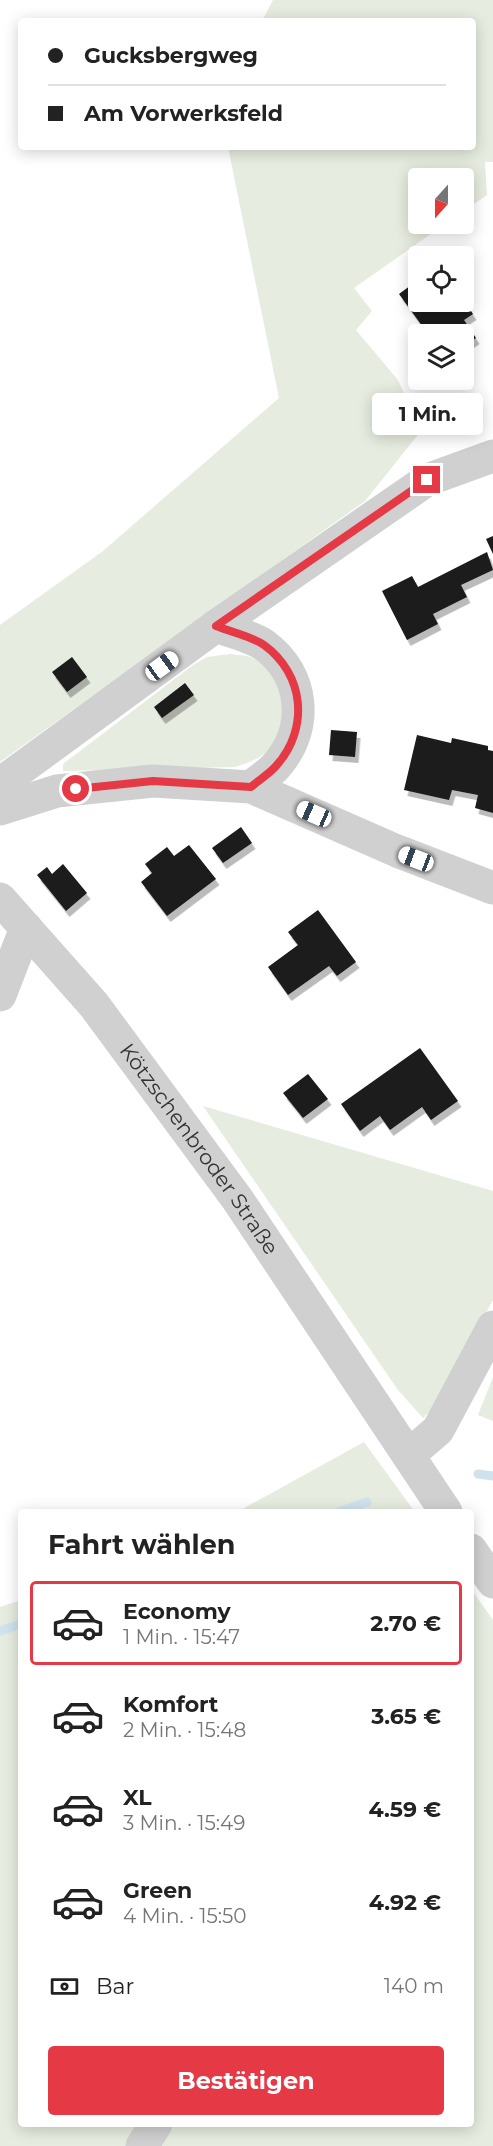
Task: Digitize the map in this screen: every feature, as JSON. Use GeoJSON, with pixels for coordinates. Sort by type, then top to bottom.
{"type":"FeatureCollection","features":[{"type":"Feature","properties":{"kind":"street"},"geometry":{"type":"LineString","coordinates":[[0,784],[216,626],[427,480],[493,456]]}},
{"type":"Feature","properties":{"kind":"street"},"geometry":{"type":"LineString","coordinates":[[216,626],[263,644],[289,669],[300,704],[293,738],[277,766],[251,787]]}},
{"type":"Feature","properties":{"kind":"street"},"geometry":{"type":"LineString","coordinates":[[0,809],[57,791],[153,781],[251,787],[397,851],[493,888]]}},
{"type":"Feature","properties":{"kind":"street","name":"Kötzschenbroder Straße"},"geometry":{"type":"LineString","coordinates":[[0,899],[94,1005],[238,1200],[410,1454],[444,1509]]}},
{"type":"Feature","properties":{"kind":"street"},"geometry":{"type":"LineString","coordinates":[[0,995],[26,928]]}},
{"type":"Feature","properties":{"kind":"street"},"geometry":{"type":"LineString","coordinates":[[410,1454],[438,1430],[493,1327]]}},
{"type":"Feature","properties":{"kind":"street"},"geometry":{"type":"LineString","coordinates":[[474,1554],[493,1582]]}},
{"type":"Feature","properties":{"kind":"street"},"geometry":{"type":"LineString","coordinates":[[141,2146],[154,2127]]}},
{"type":"Feature","properties":{"kind":"shaded area"},"geometry":{"type":"Polygon","coordinates":[[[273,0],[493,0],[493,162],[485,162],[487,195],[474,204],[474,168],[408,168],[408,234],[431,234],[414,246],[408,246],[408,250],[354,288],[372,311],[356,330],[398,380],[421,431],[365,501],[0,762],[0,625],[103,551],[279,398],[229,150],[476,150],[476,18],[264,18],[273,0]]]}},
{"type":"Feature","properties":{"kind":"shaded area"},"geometry":{"type":"Polygon","coordinates":[[[230,654],[250,657],[264,665],[279,686],[282,698],[282,725],[278,737],[263,754],[235,767],[63,771],[63,764],[193,665],[207,657],[230,654]]]}},
{"type":"Feature","properties":{"kind":"shaded area"},"geometry":{"type":"Polygon","coordinates":[[[203,1106],[493,1191],[493,1300],[436,1405],[423,1418],[398,1390],[203,1106]]]}},
{"type":"Feature","properties":{"kind":"shaded area"},"geometry":{"type":"Polygon","coordinates":[[[493,1377],[493,1421],[478,1415],[493,1377]]]}},
{"type":"Feature","properties":{"kind":"shaded area"},"geometry":{"type":"Polygon","coordinates":[[[364,1442],[413,1509],[242,1509],[364,1442]]]}},
{"type":"Feature","properties":{"kind":"shaded area"},"geometry":{"type":"Polygon","coordinates":[[[474,1593],[493,1620],[493,2146],[0,2146],[0,1607],[18,1601],[18,2127],[474,2127],[474,1593]]]}},
{"type":"Feature","properties":{"kind":"building"},"geometry":{"type":"Polygon","coordinates":[[[408,287],[408,306],[399,294],[408,287]]]}},
{"type":"Feature","properties":{"kind":"building"},"geometry":{"type":"Polygon","coordinates":[[[412,312],[472,312],[473,314],[464,320],[467,324],[421,324],[412,312]]]}},
{"type":"Feature","properties":{"kind":"building"},"geometry":{"type":"Polygon","coordinates":[[[493,536],[493,554],[486,539],[493,536]]]}},
{"type":"Feature","properties":{"kind":"building"},"geometry":{"type":"Polygon","coordinates":[[[487,552],[493,570],[461,585],[467,597],[433,614],[438,624],[407,640],[382,591],[412,576],[418,587],[487,552]]]}},
{"type":"Feature","properties":{"kind":"building"},"geometry":{"type":"Polygon","coordinates":[[[72,657],[87,677],[67,692],[52,672],[72,657]]]}},
{"type":"Feature","properties":{"kind":"building"},"geometry":{"type":"Polygon","coordinates":[[[185,683],[194,695],[162,718],[154,707],[185,683]]]}},
{"type":"Feature","properties":{"kind":"building"},"geometry":{"type":"Polygon","coordinates":[[[331,730],[357,732],[355,757],[329,755],[331,730]]]}},
{"type":"Feature","properties":{"kind":"building"},"geometry":{"type":"Polygon","coordinates":[[[417,735],[451,743],[452,738],[488,746],[488,750],[493,751],[493,813],[475,808],[478,795],[452,790],[449,800],[404,790],[417,735]]]}},
{"type":"Feature","properties":{"kind":"building"},"geometry":{"type":"Polygon","coordinates":[[[241,827],[252,843],[223,863],[212,848],[241,827]]]}},
{"type":"Feature","properties":{"kind":"building"},"geometry":{"type":"Polygon","coordinates":[[[189,845],[216,879],[167,916],[141,882],[152,873],[145,864],[167,847],[174,856],[189,845]]]}},
{"type":"Feature","properties":{"kind":"building"},"geometry":{"type":"Polygon","coordinates":[[[63,864],[87,893],[66,911],[37,875],[47,867],[52,874],[63,864]]]}},
{"type":"Feature","properties":{"kind":"building"},"geometry":{"type":"Polygon","coordinates":[[[318,910],[356,962],[337,976],[329,966],[288,995],[268,967],[298,945],[288,932],[318,910]]]}},
{"type":"Feature","properties":{"kind":"building"},"geometry":{"type":"Polygon","coordinates":[[[420,1048],[458,1101],[431,1120],[422,1107],[390,1130],[380,1116],[360,1131],[341,1104],[420,1048]]]}},
{"type":"Feature","properties":{"kind":"building"},"geometry":{"type":"Polygon","coordinates":[[[308,1074],[328,1099],[303,1118],[283,1093],[308,1074]]]}},
{"type":"Feature","properties":{"kind":"waterway"},"geometry":{"type":"LineString","coordinates":[[478,1474],[493,1476]]}},
{"type":"Feature","properties":{"kind":"waterway"},"geometry":{"type":"LineString","coordinates":[[347,1509],[367,1502]]}},
{"type":"Feature","properties":{"kind":"waterway"},"geometry":{"type":"LineString","coordinates":[[0,1631],[18,1625]]}},
{"type":"Feature","properties":{"kind":"route"},"geometry":{"type":"LineString","coordinates":[[76,789],[153,781],[251,787],[277,766],[293,738],[300,704],[289,669],[263,644],[216,626],[427,480]]}}]}
